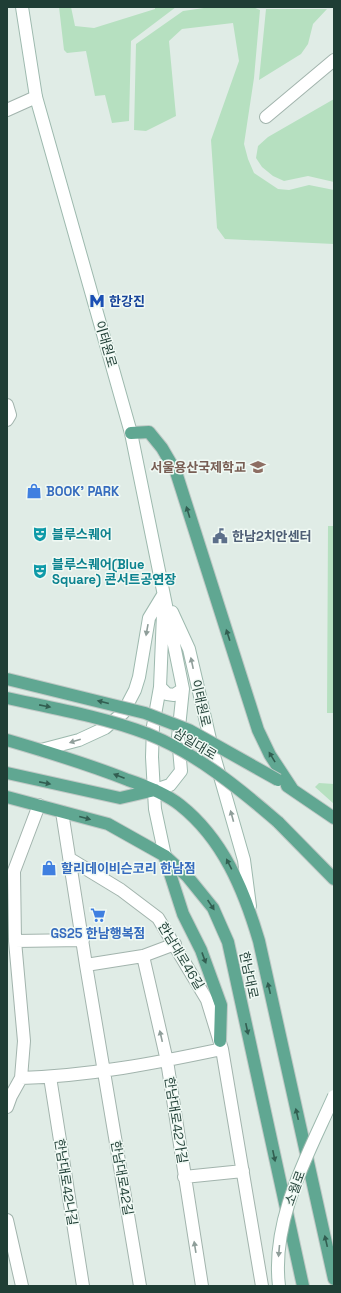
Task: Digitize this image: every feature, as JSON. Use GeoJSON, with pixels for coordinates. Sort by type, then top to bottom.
{"type":"FeatureCollection","features":[{"type":"Feature","properties":{"kind":"main road"},"geometry":{"type":"LineString","coordinates":[[131,433],[149,432],[162,448],[176,472],[258,730],[270,755],[293,790]]}},
{"type":"Feature","properties":{"kind":"main road","name":"삼일대로"},"geometry":{"type":"LineString","coordinates":[[7,679],[145,713],[189,730],[278,780],[334,818]]}},
{"type":"Feature","properties":{"kind":"main road","name":"삼일대로"},"geometry":{"type":"LineString","coordinates":[[7,698],[58,709],[150,734],[203,765],[244,793],[278,822],[334,879]]}},
{"type":"Feature","properties":{"kind":"main road","name":"한남대로"},"geometry":{"type":"LineString","coordinates":[[7,740],[93,766],[155,790],[180,804],[204,828],[223,851],[250,909],[259,942],[334,1279]]}},
{"type":"Feature","properties":{"kind":"main road"},"geometry":{"type":"LineString","coordinates":[[7,773],[120,798],[155,790]]}},
{"type":"Feature","properties":{"kind":"main road","name":"한남대로"},"geometry":{"type":"LineString","coordinates":[[7,797],[108,824],[165,856],[187,876],[213,908],[228,942],[302,1286]]}},
{"type":"Feature","properties":{"kind":"main road"},"geometry":{"type":"LineString","coordinates":[[165,856],[183,914],[201,950],[221,1005],[221,1045]]}},
{"type":"Feature","properties":{"kind":"street","name":"이태원로"},"geometry":{"type":"LineString","coordinates":[[22,7],[36,96],[131,433],[183,690],[178,737],[181,771],[170,785],[155,790]]}},
{"type":"Feature","properties":{"kind":"street"},"geometry":{"type":"LineString","coordinates":[[266,117],[334,60]]}},
{"type":"Feature","properties":{"kind":"street"},"geometry":{"type":"LineString","coordinates":[[7,110],[36,96]]}},
{"type":"Feature","properties":{"kind":"street"},"geometry":{"type":"LineString","coordinates":[[7,405],[10,415],[7,420]]}},
{"type":"Feature","properties":{"kind":"street","name":"이태원로"},"geometry":{"type":"LineString","coordinates":[[163,595],[160,687],[153,726],[152,757],[155,809],[165,856]]}},
{"type":"Feature","properties":{"kind":"street","name":"이태원로"},"geometry":{"type":"LineString","coordinates":[[163,595],[189,649],[212,752],[244,860],[250,909]]}},
{"type":"Feature","properties":{"kind":"street"},"geometry":{"type":"LineString","coordinates":[[41,750],[79,740],[105,728],[124,713],[135,690],[139,677],[149,618],[163,595]]}},
{"type":"Feature","properties":{"kind":"street","name":"이태원로"},"geometry":{"type":"LineString","coordinates":[[160,687],[167,694],[174,695],[183,690]]}},
{"type":"Feature","properties":{"kind":"street"},"geometry":{"type":"LineString","coordinates":[[7,1107],[11,1096],[22,1078],[24,1041],[16,942],[14,871],[39,805]]}},
{"type":"Feature","properties":{"kind":"street","name":"한남대로42길"},"geometry":{"type":"LineString","coordinates":[[62,812],[103,1070],[140,1286]]}},
{"type":"Feature","properties":{"kind":"street","name":"한남대로46길"},"geometry":{"type":"LineString","coordinates":[[70,860],[121,890],[158,918],[175,944],[207,1000],[221,1045],[244,1171],[262,1286]]}},
{"type":"Feature","properties":{"kind":"street"},"geometry":{"type":"LineString","coordinates":[[16,942],[83,940]]}},
{"type":"Feature","properties":{"kind":"street"},"geometry":{"type":"LineString","coordinates":[[86,965],[143,956],[175,944]]}},
{"type":"Feature","properties":{"kind":"street","name":"한남대로42가길"},"geometry":{"type":"LineString","coordinates":[[143,956],[167,1061],[202,1286]]}},
{"type":"Feature","properties":{"kind":"street"},"geometry":{"type":"LineString","coordinates":[[22,1078],[50,1078],[167,1061],[221,1045]]}},
{"type":"Feature","properties":{"kind":"street","name":"한남대로42나길"},"geometry":{"type":"LineString","coordinates":[[50,1078],[83,1286]]}},
{"type":"Feature","properties":{"kind":"street","name":"소월로"},"geometry":{"type":"LineString","coordinates":[[279,1286],[277,1272],[280,1240],[285,1215],[300,1173],[334,1096]]}},
{"type":"Feature","properties":{"kind":"street"},"geometry":{"type":"LineString","coordinates":[[184,1177],[244,1171]]}},
{"type":"Feature","properties":{"kind":"street"},"geometry":{"type":"LineString","coordinates":[[7,1220],[22,1286]]}},
{"type":"Feature","properties":{"kind":"green space"},"geometry":{"type":"Polygon","coordinates":[[[59,7],[71,7],[75,26],[94,28],[155,9],[155,7],[176,7],[131,41],[129,121],[112,123],[105,95],[95,96],[86,51],[67,53],[64,50],[59,7]]]}},
{"type":"Feature","properties":{"kind":"green space"},"geometry":{"type":"Polygon","coordinates":[[[211,7],[253,7],[260,10],[254,78],[244,144],[248,159],[254,173],[278,189],[289,190],[309,185],[334,190],[334,244],[225,239],[217,228],[211,140],[239,61],[233,23],[182,29],[169,41],[176,116],[146,131],[134,130],[136,44],[183,11],[211,7]]]}},
{"type":"Feature","properties":{"kind":"green space"},"geometry":{"type":"Polygon","coordinates":[[[266,9],[327,9],[313,24],[308,44],[301,54],[259,80],[266,9]]]}},
{"type":"Feature","properties":{"kind":"green space"},"geometry":{"type":"Polygon","coordinates":[[[334,99],[334,182],[308,176],[284,181],[273,176],[262,167],[256,158],[258,146],[268,137],[334,99]]]}},
{"type":"Feature","properties":{"kind":"green space"},"geometry":{"type":"Polygon","coordinates":[[[328,526],[334,526],[334,713],[327,713],[328,526]]]}},
{"type":"Feature","properties":{"kind":"green space"},"geometry":{"type":"Polygon","coordinates":[[[319,783],[334,784],[334,804],[315,787],[319,783]]]}},
{"type":"Feature","properties":{"kind":"place","name":"한강진"},"geometry":{"type":"Point","coordinates":[97,301]}},
{"type":"Feature","properties":{"kind":"place","name":"서울용산국제학교"},"geometry":{"type":"Point","coordinates":[258,467]}},
{"type":"Feature","properties":{"kind":"place","name":"BOOK’ PARK"},"geometry":{"type":"Point","coordinates":[34,491]}},
{"type":"Feature","properties":{"kind":"place","name":"블루스퀘어"},"geometry":{"type":"Point","coordinates":[40,534]}},
{"type":"Feature","properties":{"kind":"place","name":"한남2치안센터"},"geometry":{"type":"Point","coordinates":[220,536]}},
{"type":"Feature","properties":{"kind":"place","name":"블루스퀘어(Blue Square) 콘서트공연장"},"geometry":{"type":"Point","coordinates":[40,571]}},
{"type":"Feature","properties":{"kind":"place","name":"할리데이비슨코리 한남점"},"geometry":{"type":"Point","coordinates":[49,868]}},
{"type":"Feature","properties":{"kind":"place","name":"GS25 한남행복점"},"geometry":{"type":"Point","coordinates":[98,915]}}]}
